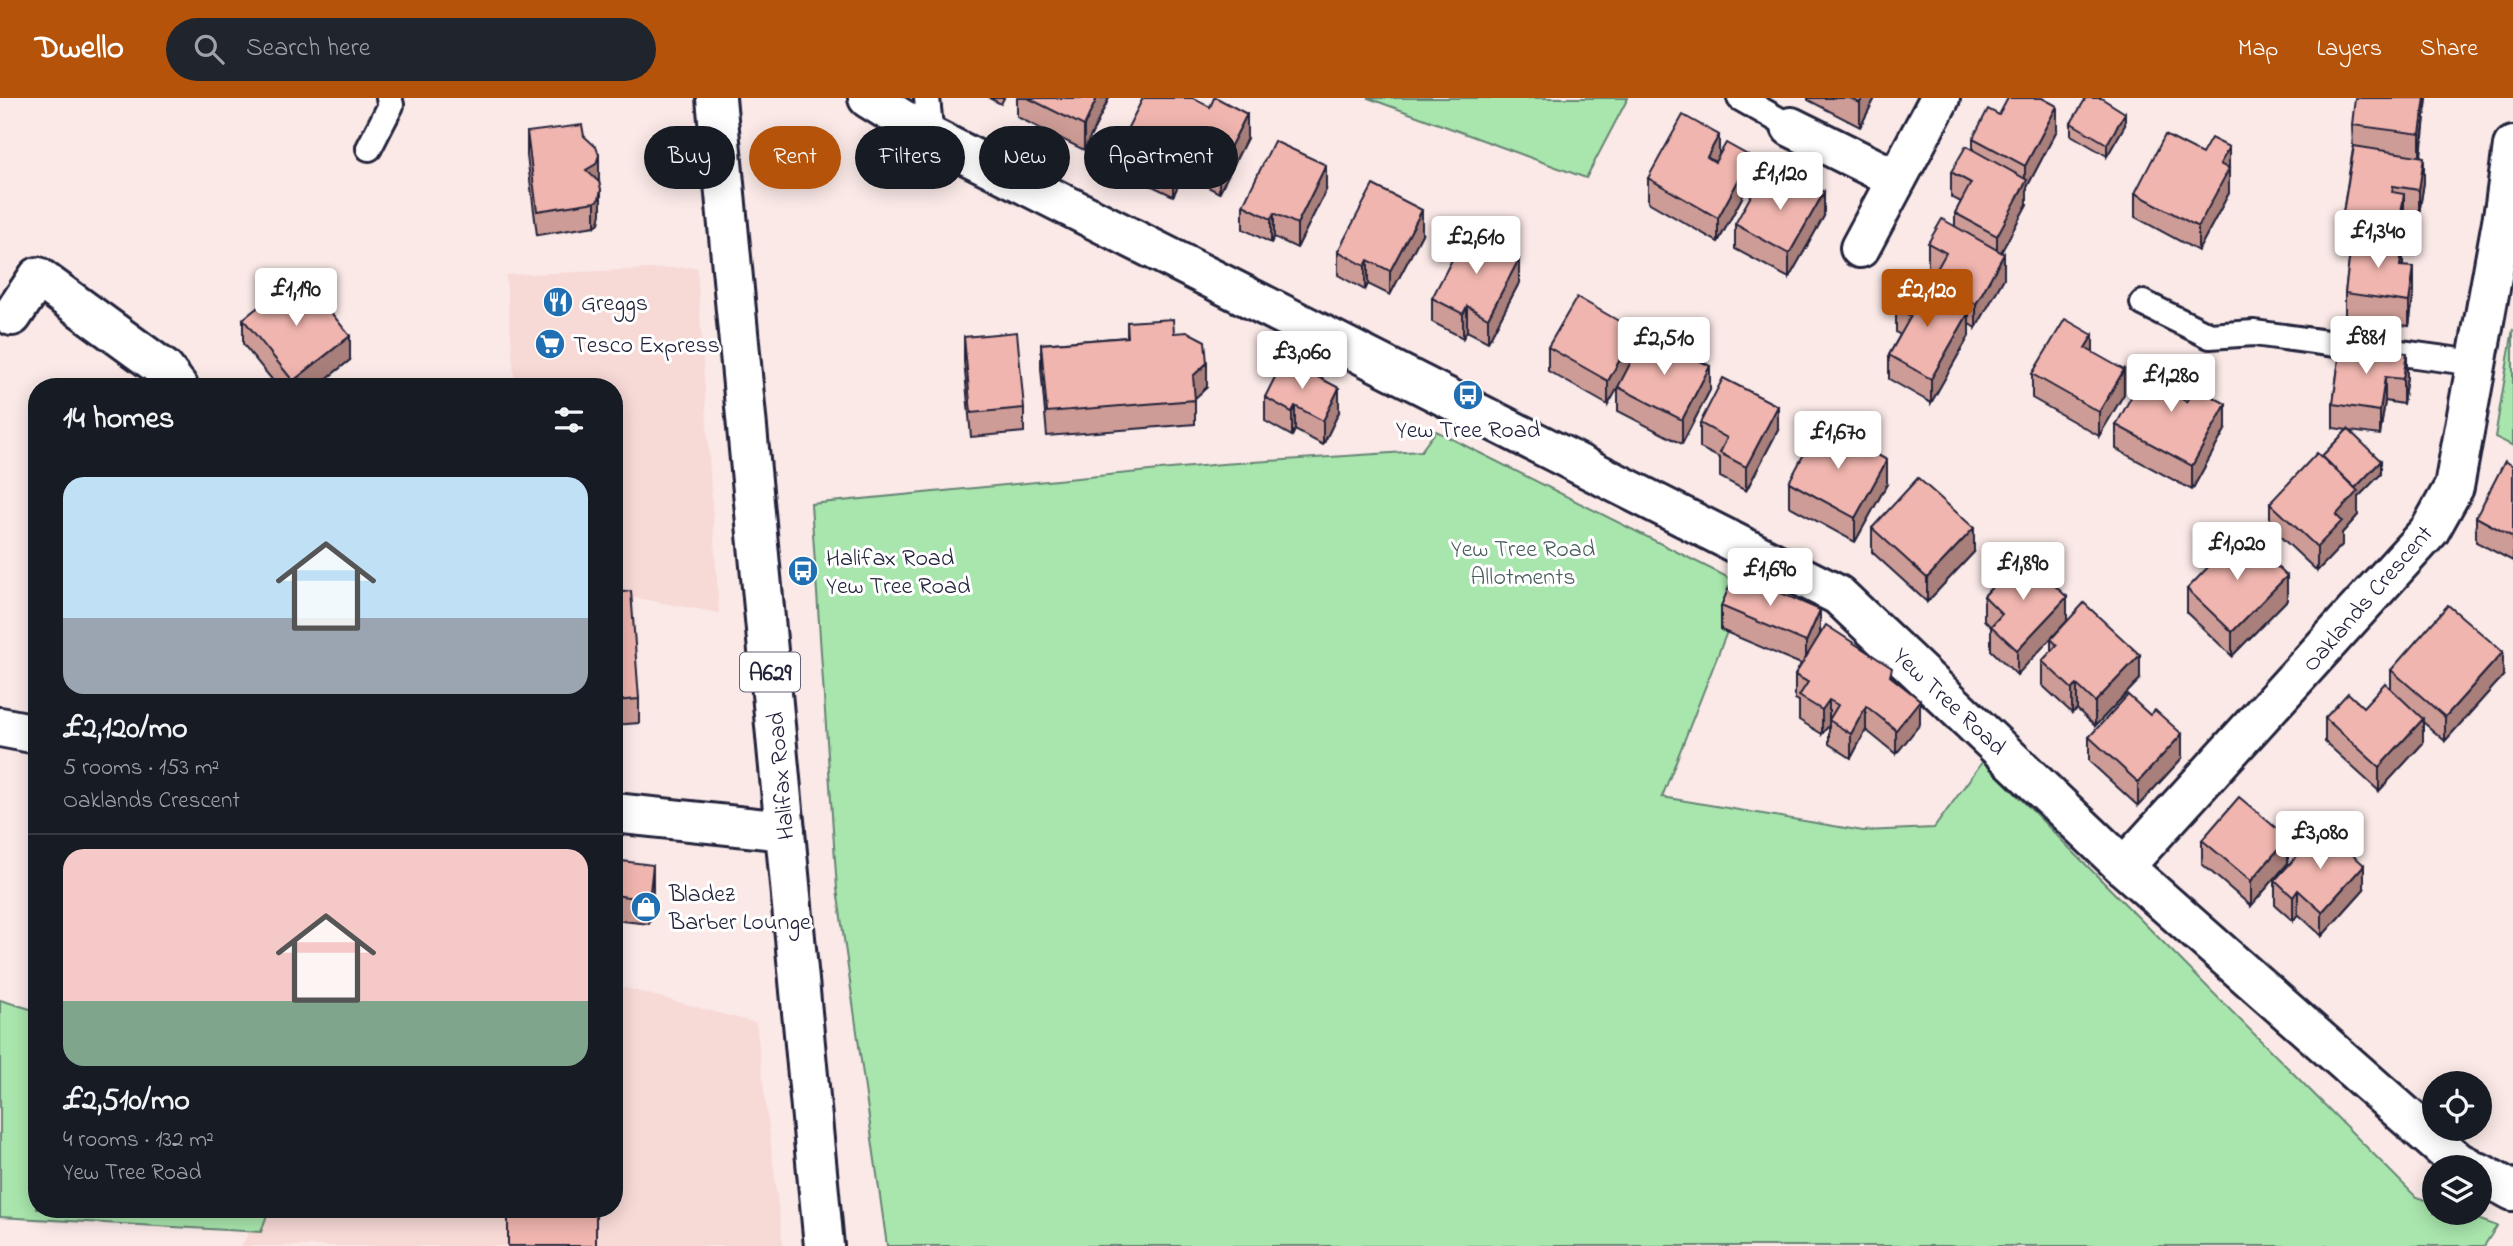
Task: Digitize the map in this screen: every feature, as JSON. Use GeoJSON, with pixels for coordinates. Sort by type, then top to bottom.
{"type":"FeatureCollection","features":[{"type":"Feature","properties":{"kind":"main road","name":"Halifax Road"},"geometry":{"type":"LineString","coordinates":[[716,98],[824,1246]]}},
{"type":"Feature","properties":{"kind":"main road","name":"Yew Tree Road"},"geometry":{"type":"LineString","coordinates":[[868,98],[913,126]]}},
{"type":"Feature","properties":{"kind":"main road"},"geometry":{"type":"LineString","coordinates":[[1860,248],[1940,98]]}},
{"type":"Feature","properties":{"kind":"main road"},"geometry":{"type":"LineString","coordinates":[[1791,127],[1896,179]]}},
{"type":"Feature","properties":{"kind":"main road","name":"Oaklands Crescent"},"geometry":{"type":"LineString","coordinates":[[2124,867],[2430,530],[2454,486],[2505,205],[2513,146]]}},
{"type":"Feature","properties":{"kind":"main road","name":"Yew Tree Road"},"geometry":{"type":"LineString","coordinates":[[965,155],[1838,595],[2124,867],[2450,1155]]}},
{"type":"Feature","properties":{"kind":"main road"},"geometry":{"type":"LineString","coordinates":[[12,316],[38,277],[164,369],[171,378]]}},
{"type":"Feature","properties":{"kind":"main road"},"geometry":{"type":"LineString","coordinates":[[0,727],[28,732]]}},
{"type":"Feature","properties":{"kind":"main road"},"geometry":{"type":"LineString","coordinates":[[623,814],[785,831]]}},
{"type":"Feature","properties":{"kind":"main road"},"geometry":{"type":"LineString","coordinates":[[2492,1180],[2513,1191]]}},
{"type":"Feature","properties":{"kind":"lane"},"geometry":{"type":"LineString","coordinates":[[369,148],[391,105],[390,98]]}},
{"type":"Feature","properties":{"kind":"lane"},"geometry":{"type":"LineString","coordinates":[[927,98],[929,126]]}},
{"type":"Feature","properties":{"kind":"lane"},"geometry":{"type":"LineString","coordinates":[[1740,98],[1791,127]]}},
{"type":"Feature","properties":{"kind":"lane"},"geometry":{"type":"LineString","coordinates":[[2143,303],[2210,336],[2254,333],[2475,363]]}},
{"type":"Feature","properties":{"kind":"shaded area"},"geometry":{"type":"Polygon","coordinates":[[[697,267],[719,613],[623,596],[623,378],[514,378],[506,275],[697,267]]]}},
{"type":"Feature","properties":{"kind":"shaded area"},"geometry":{"type":"Polygon","coordinates":[[[623,987],[756,1023],[783,1246],[241,1246],[258,1218],[623,1218],[623,987]]]}},
{"type":"Feature","properties":{"kind":"green space"},"geometry":{"type":"Polygon","coordinates":[[[1368,98],[1628,98],[1586,178],[1368,98]]]}},
{"type":"Feature","properties":{"kind":"green space"},"geometry":{"type":"Polygon","coordinates":[[[2513,329],[2513,446],[2495,437],[2513,329]]]}},
{"type":"Feature","properties":{"kind":"green space","name":"Yew Tree Road Allotments"},"geometry":{"type":"Polygon","coordinates":[[[1436,431],[1745,586],[1662,797],[1863,831],[1934,828],[1983,761],[2416,1197],[2422,1199],[2422,1225],[2497,1226],[2484,1246],[887,1246],[837,889],[811,504],[1222,464],[1421,451],[1436,431]]]}},
{"type":"Feature","properties":{"kind":"green space"},"geometry":{"type":"Polygon","coordinates":[[[0,1000],[28,1008],[28,1218],[266,1218],[261,1232],[0,1217],[0,1000]]]}},
{"type":"Feature","properties":{"kind":"building"},"geometry":{"type":"Polygon","coordinates":[[[1028,98],[1097,98],[1084,126],[1028,98]]]}},
{"type":"Feature","properties":{"kind":"building"},"geometry":{"type":"Polygon","coordinates":[[[1143,98],[1193,98],[1210,107],[1214,98],[1217,98],[1247,114],[1238,132],[1238,126],[1129,126],[1143,98]]]}},
{"type":"Feature","properties":{"kind":"building"},"geometry":{"type":"Polygon","coordinates":[[[2008,98],[2042,98],[2057,106],[2025,166],[1973,138],[1988,109],[1999,115],[2008,98]]]}},
{"type":"Feature","properties":{"kind":"building"},"geometry":{"type":"Polygon","coordinates":[[[2086,98],[2101,98],[2125,113],[2107,144],[2071,123],[2086,98]]]}},
{"type":"Feature","properties":{"kind":"building"},"geometry":{"type":"Polygon","coordinates":[[[2355,98],[2425,98],[2420,134],[2352,125],[2355,98]]]}},
{"type":"Feature","properties":{"kind":"building"},"geometry":{"type":"Polygon","coordinates":[[[1683,115],[1719,135],[1707,157],[1715,162],[1726,143],[1751,157],[1718,218],[1648,178],[1683,115]]]}},
{"type":"Feature","properties":{"kind":"building"},"geometry":{"type":"Polygon","coordinates":[[[582,125],[584,136],[596,147],[599,155],[596,164],[586,170],[599,182],[599,199],[595,202],[537,211],[527,132],[582,125]]]}},
{"type":"Feature","properties":{"kind":"building"},"geometry":{"type":"Polygon","coordinates":[[[2165,135],[2202,154],[2211,138],[2229,147],[2220,164],[2229,169],[2198,227],[2135,193],[2165,135]]]}},
{"type":"Feature","properties":{"kind":"building"},"geometry":{"type":"Polygon","coordinates":[[[1274,141],[1326,165],[1297,224],[1274,213],[1271,219],[1243,205],[1274,141]]]}},
{"type":"Feature","properties":{"kind":"building"},"geometry":{"type":"Polygon","coordinates":[[[1966,146],[2027,180],[1997,236],[1955,213],[1971,183],[1951,172],[1966,146]]]}},
{"type":"Feature","properties":{"kind":"building"},"geometry":{"type":"Polygon","coordinates":[[[2354,146],[2424,157],[2419,190],[2393,186],[2392,192],[2404,194],[2399,228],[2342,219],[2354,146]]]}},
{"type":"Feature","properties":{"kind":"building"},"geometry":{"type":"Polygon","coordinates":[[[1793,174],[1824,192],[1789,254],[1735,224],[1761,178],[1784,191],[1793,174]]]}},
{"type":"Feature","properties":{"kind":"building"},"geometry":{"type":"Polygon","coordinates":[[[1373,185],[1422,210],[1390,271],[1368,260],[1365,266],[1338,251],[1373,185]]]}},
{"type":"Feature","properties":{"kind":"building"},"geometry":{"type":"Polygon","coordinates":[[[1942,219],[2004,254],[1976,304],[1932,278],[1946,253],[1928,243],[1942,219]]]}},
{"type":"Feature","properties":{"kind":"building"},"geometry":{"type":"Polygon","coordinates":[[[1467,231],[1519,259],[1488,318],[1467,306],[1463,314],[1432,298],[1467,231]]]}},
{"type":"Feature","properties":{"kind":"building"},"geometry":{"type":"Polygon","coordinates":[[[2352,236],[2403,243],[2400,266],[2414,267],[2409,302],[2345,293],[2352,236]]]}},
{"type":"Feature","properties":{"kind":"building"},"geometry":{"type":"Polygon","coordinates":[[[300,274],[350,336],[297,378],[291,378],[243,319],[300,274]]]}},
{"type":"Feature","properties":{"kind":"building"},"geometry":{"type":"Polygon","coordinates":[[[1913,280],[1969,312],[1931,379],[1889,355],[1911,316],[1896,308],[1913,280]]]}},
{"type":"Feature","properties":{"kind":"building"},"geometry":{"type":"Polygon","coordinates":[[[1577,297],[1636,331],[1608,381],[1548,347],[1577,297]]]}},
{"type":"Feature","properties":{"kind":"building"},"geometry":{"type":"Polygon","coordinates":[[[1173,319],[1174,333],[1188,332],[1205,341],[1207,363],[1193,376],[1195,400],[1047,412],[1041,344],[1128,337],[1127,322],[1173,319]]]}},
{"type":"Feature","properties":{"kind":"building"},"geometry":{"type":"Polygon","coordinates":[[[2065,319],[2093,335],[2085,348],[2124,370],[2099,412],[2032,374],[2065,319]]]}},
{"type":"Feature","properties":{"kind":"building"},"geometry":{"type":"Polygon","coordinates":[[[1017,332],[1024,408],[971,413],[964,337],[1017,332]]]}},
{"type":"Feature","properties":{"kind":"building"},"geometry":{"type":"Polygon","coordinates":[[[1646,333],[1710,366],[1682,420],[1618,387],[1646,333]]]}},
{"type":"Feature","properties":{"kind":"building"},"geometry":{"type":"Polygon","coordinates":[[[2341,344],[2407,353],[2403,379],[2385,377],[2380,411],[2333,404],[2341,344]]]}},
{"type":"Feature","properties":{"kind":"building"},"geometry":{"type":"Polygon","coordinates":[[[1284,359],[1339,388],[1323,421],[1295,406],[1292,412],[1265,397],[1284,359]]]}},
{"type":"Feature","properties":{"kind":"building"},"geometry":{"type":"Polygon","coordinates":[[[2151,360],[2190,381],[2180,398],[2187,402],[2195,387],[2226,404],[2192,466],[2116,425],[2151,360]]]}},
{"type":"Feature","properties":{"kind":"building"},"geometry":{"type":"Polygon","coordinates":[[[1723,378],[1778,406],[1746,467],[1720,453],[1727,438],[1700,423],[1723,378]]]}},
{"type":"Feature","properties":{"kind":"building"},"geometry":{"type":"Polygon","coordinates":[[[1820,424],[1887,460],[1855,518],[1789,482],[1820,424]]]}},
{"type":"Feature","properties":{"kind":"building"},"geometry":{"type":"Polygon","coordinates":[[[2348,429],[2381,461],[2355,488],[2322,456],[2348,429]]]}},
{"type":"Feature","properties":{"kind":"building"},"geometry":{"type":"Polygon","coordinates":[[[2317,453],[2358,491],[2336,515],[2342,521],[2317,547],[2270,503],[2317,453]]]}},
{"type":"Feature","properties":{"kind":"building"},"geometry":{"type":"Polygon","coordinates":[[[2505,461],[2513,466],[2513,537],[2476,517],[2505,461]]]}},
{"type":"Feature","properties":{"kind":"building"},"geometry":{"type":"Polygon","coordinates":[[[1918,478],[1974,528],[1927,578],[1872,528],[1918,478]]]}},
{"type":"Feature","properties":{"kind":"building"},"geometry":{"type":"Polygon","coordinates":[[[2241,533],[2287,576],[2232,632],[2187,589],[2241,533]]]}},
{"type":"Feature","properties":{"kind":"building"},"geometry":{"type":"Polygon","coordinates":[[[2022,555],[2067,597],[2017,650],[1991,626],[2002,614],[1984,596],[2022,555]]]}},
{"type":"Feature","properties":{"kind":"building"},"geometry":{"type":"Polygon","coordinates":[[[1735,573],[1820,610],[1806,642],[1721,606],[1735,573]]]}},
{"type":"Feature","properties":{"kind":"building"},"geometry":{"type":"Polygon","coordinates":[[[631,591],[639,699],[623,700],[623,592],[631,591]]]}},
{"type":"Feature","properties":{"kind":"building"},"geometry":{"type":"Polygon","coordinates":[[[2084,603],[2140,655],[2095,702],[2077,685],[2072,689],[2042,661],[2057,645],[2051,639],[2084,603]]]}},
{"type":"Feature","properties":{"kind":"building"},"geometry":{"type":"Polygon","coordinates":[[[2448,605],[2503,652],[2445,717],[2391,670],[2448,605]]]}},
{"type":"Feature","properties":{"kind":"building"},"geometry":{"type":"Polygon","coordinates":[[[1826,625],[1892,668],[1890,676],[1920,700],[1896,730],[1866,706],[1851,734],[1829,720],[1838,705],[1829,700],[1822,710],[1799,696],[1808,682],[1795,675],[1826,625]]]}},
{"type":"Feature","properties":{"kind":"building"},"geometry":{"type":"Polygon","coordinates":[[[2385,683],[2423,719],[2379,767],[2325,718],[2348,693],[2363,707],[2385,683]]]}},
{"type":"Feature","properties":{"kind":"building"},"geometry":{"type":"Polygon","coordinates":[[[2128,695],[2150,715],[2155,710],[2182,734],[2138,782],[2089,737],[2128,695]]]}},
{"type":"Feature","properties":{"kind":"building"},"geometry":{"type":"Polygon","coordinates":[[[2239,797],[2288,838],[2251,881],[2202,840],[2239,797]]]}},
{"type":"Feature","properties":{"kind":"building"},"geometry":{"type":"Polygon","coordinates":[[[2323,828],[2364,865],[2322,912],[2298,890],[2293,897],[2275,880],[2323,828]]]}},
{"type":"Feature","properties":{"kind":"building"},"geometry":{"type":"Polygon","coordinates":[[[623,861],[653,865],[649,900],[623,896],[623,861]]]}},
{"type":"Feature","properties":{"kind":"building"},"geometry":{"type":"Polygon","coordinates":[[[508,1218],[596,1218],[596,1246],[508,1246],[508,1218]]]}},
{"type":"Feature","properties":{"kind":"place","name":"Greggs"},"geometry":{"type":"Point","coordinates":[558,302]}},
{"type":"Feature","properties":{"kind":"place","name":"Tesco Express"},"geometry":{"type":"Point","coordinates":[550,344]}},
{"type":"Feature","properties":{"kind":"place","name":"Yew Tree Road"},"geometry":{"type":"Point","coordinates":[1468,395]}},
{"type":"Feature","properties":{"kind":"place","name":"Halifax Road Yew Tree Road"},"geometry":{"type":"Point","coordinates":[803,571]}},
{"type":"Feature","properties":{"kind":"place","name":"Bladez Barber Lounge"},"geometry":{"type":"Point","coordinates":[646,907]}}]}
